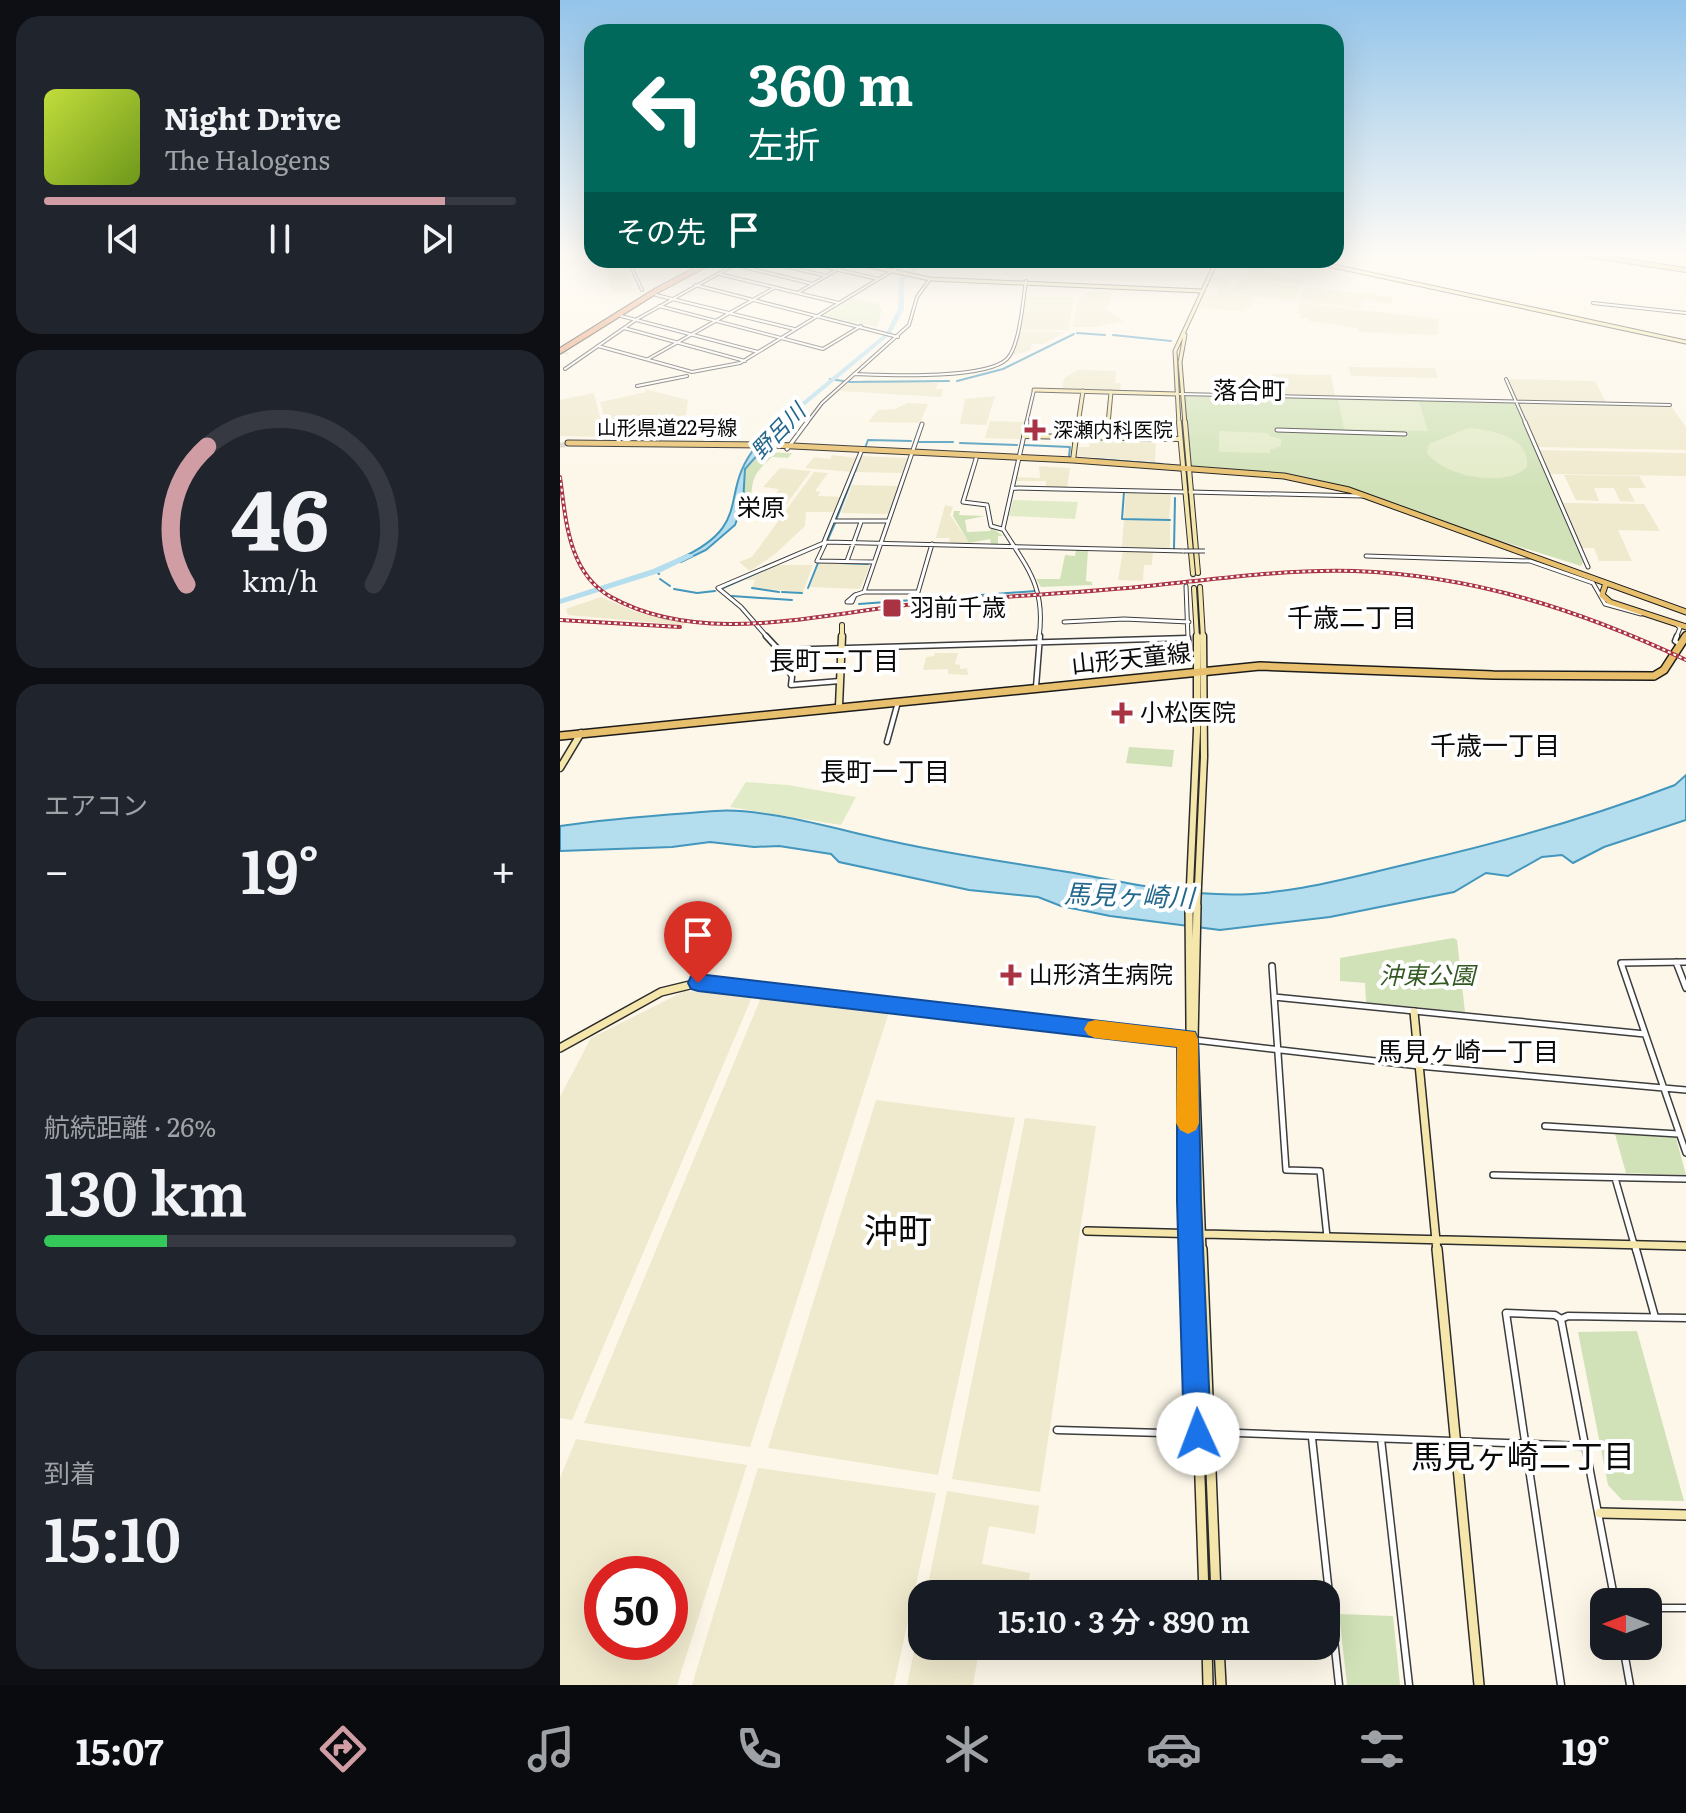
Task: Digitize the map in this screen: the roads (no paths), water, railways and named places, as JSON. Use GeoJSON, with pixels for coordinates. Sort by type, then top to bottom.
{"type":"FeatureCollection","features":[{"type":"Feature","properties":{"kind":"highway"},"geometry":{"type":"LineString","coordinates":[[560,350],[589,333]]}},
{"type":"Feature","properties":{"kind":"main road","name":"山形県道22号線"},"geometry":{"type":"LineString","coordinates":[[567,444],[788,447],[1018,459]]}},
{"type":"Feature","properties":{"kind":"main road"},"geometry":{"type":"LineString","coordinates":[[788,447],[976,459],[1073,460],[1184,470]]}},
{"type":"Feature","properties":{"kind":"main road"},"geometry":{"type":"LineString","coordinates":[[1018,459],[1267,475],[1330,485],[1684,611]]}},
{"type":"Feature","properties":{"kind":"main road"},"geometry":{"type":"LineString","coordinates":[[1608,583],[1602,595],[1612,605],[1686,625]]}},
{"type":"Feature","properties":{"kind":"main road","name":"山形天童線"},"geometry":{"type":"LineString","coordinates":[[560,736],[1203,670],[1278,666],[1493,675],[1654,676],[1661,673],[1686,635]]}},
{"type":"Feature","properties":{"kind":"street"},"geometry":{"type":"LineString","coordinates":[[565,369],[617,333]]}},
{"type":"Feature","properties":{"kind":"street"},"geometry":{"type":"LineString","coordinates":[[642,333],[745,361]]}},
{"type":"Feature","properties":{"kind":"street"},"geometry":{"type":"LineString","coordinates":[[686,333],[759,352]]}},
{"type":"Feature","properties":{"kind":"street"},"geometry":{"type":"LineString","coordinates":[[761,333],[823,349],[850,333]]}},
{"type":"Feature","properties":{"kind":"street"},"geometry":{"type":"LineString","coordinates":[[598,346],[696,372],[745,361],[791,333]]}},
{"type":"Feature","properties":{"kind":"street"},"geometry":{"type":"LineString","coordinates":[[879,333],[898,337]]}},
{"type":"Feature","properties":{"kind":"street"},"geometry":{"type":"LineString","coordinates":[[788,447],[822,403],[901,333]]}},
{"type":"Feature","properties":{"kind":"street"},"geometry":{"type":"LineString","coordinates":[[854,374],[958,372],[990,368],[1005,361],[1014,333]]}},
{"type":"Feature","properties":{"kind":"street"},"geometry":{"type":"LineString","coordinates":[[1181,333],[1177,342],[1175,364],[1180,394],[1184,470]]}},
{"type":"Feature","properties":{"kind":"street"},"geometry":{"type":"LineString","coordinates":[[1186,333],[1180,362],[1179,439],[1196,574]]}},
{"type":"Feature","properties":{"kind":"street"},"geometry":{"type":"LineString","coordinates":[[1643,333],[1686,342]]}},
{"type":"Feature","properties":{"kind":"street"},"geometry":{"type":"LineString","coordinates":[[648,359],[691,334]]}},
{"type":"Feature","properties":{"kind":"street"},"geometry":{"type":"LineString","coordinates":[[637,386],[687,376]]}},
{"type":"Feature","properties":{"kind":"street"},"geometry":{"type":"LineString","coordinates":[[1506,379],[1588,567]]}},
{"type":"Feature","properties":{"kind":"street"},"geometry":{"type":"LineString","coordinates":[[1036,687],[1034,671],[1042,604],[1039,589],[1003,529],[1034,390],[1670,405]]}},
{"type":"Feature","properties":{"kind":"street"},"geometry":{"type":"LineString","coordinates":[[1073,460],[1083,391]]}},
{"type":"Feature","properties":{"kind":"street"},"geometry":{"type":"LineString","coordinates":[[1107,438],[1111,392]]}},
{"type":"Feature","properties":{"kind":"street"},"geometry":{"type":"LineString","coordinates":[[864,592],[922,424]]}},
{"type":"Feature","properties":{"kind":"street"},"geometry":{"type":"LineString","coordinates":[[1277,430],[1405,434]]}},
{"type":"Feature","properties":{"kind":"street"},"geometry":{"type":"LineString","coordinates":[[1024,436],[1179,439]]}},
{"type":"Feature","properties":{"kind":"street"},"geometry":{"type":"LineString","coordinates":[[861,452],[817,561],[874,562]]}},
{"type":"Feature","properties":{"kind":"street"},"geometry":{"type":"LineString","coordinates":[[976,459],[963,502],[987,505],[991,526],[1003,529]]}},
{"type":"Feature","properties":{"kind":"street"},"geometry":{"type":"LineString","coordinates":[[1012,488],[1365,496]]}},
{"type":"Feature","properties":{"kind":"street"},"geometry":{"type":"LineString","coordinates":[[834,521],[888,521]]}},
{"type":"Feature","properties":{"kind":"street"},"geometry":{"type":"LineString","coordinates":[[847,561],[861,521]]}},
{"type":"Feature","properties":{"kind":"street"},"geometry":{"type":"LineString","coordinates":[[840,681],[791,685],[792,677],[779,650],[741,607],[718,588],[825,542],[1205,551]]}},
{"type":"Feature","properties":{"kind":"street"},"geometry":{"type":"LineString","coordinates":[[855,595],[864,592],[918,592],[932,544]]}},
{"type":"Feature","properties":{"kind":"street"},"geometry":{"type":"LineString","coordinates":[[1366,556],[1534,562],[1596,585],[1598,594],[1608,605],[1677,625],[1680,628],[1675,641],[1679,644]]}},
{"type":"Feature","properties":{"kind":"street"},"geometry":{"type":"LineString","coordinates":[[1186,586],[1190,662]]}},
{"type":"Feature","properties":{"kind":"street"},"geometry":{"type":"LineString","coordinates":[[1197,588],[1203,670],[1190,965],[1190,1233],[1203,1580]]}},
{"type":"Feature","properties":{"kind":"street"},"geometry":{"type":"LineString","coordinates":[[1064,622],[1124,619],[1189,622]]}},
{"type":"Feature","properties":{"kind":"street"},"geometry":{"type":"LineString","coordinates":[[839,706],[842,625]]}},
{"type":"Feature","properties":{"kind":"street"},"geometry":{"type":"LineString","coordinates":[[779,650],[1188,638]]}},
{"type":"Feature","properties":{"kind":"street"},"geometry":{"type":"LineString","coordinates":[[887,742],[898,700]]}},
{"type":"Feature","properties":{"kind":"street"},"geometry":{"type":"LineString","coordinates":[[560,768],[581,733]]}},
{"type":"Feature","properties":{"kind":"street"},"geometry":{"type":"LineString","coordinates":[[1676,962],[1686,988]]}},
{"type":"Feature","properties":{"kind":"street"},"geometry":{"type":"LineString","coordinates":[[1686,962],[1621,963],[1686,1153]]}},
{"type":"Feature","properties":{"kind":"street"},"geometry":{"type":"LineString","coordinates":[[1272,966],[1275,1049],[1286,1170],[1320,1171],[1327,1237]]}},
{"type":"Feature","properties":{"kind":"street"},"geometry":{"type":"LineString","coordinates":[[560,1048],[661,992],[698,983],[1419,1066],[1686,1090]]}},
{"type":"Feature","properties":{"kind":"street"},"geometry":{"type":"LineString","coordinates":[[1274,997],[1645,1034]]}},
{"type":"Feature","properties":{"kind":"street"},"geometry":{"type":"LineString","coordinates":[[1414,1012],[1479,1685]]}},
{"type":"Feature","properties":{"kind":"street"},"geometry":{"type":"LineString","coordinates":[[1191,1039],[1215,1580]]}},
{"type":"Feature","properties":{"kind":"street"},"geometry":{"type":"LineString","coordinates":[[1545,1126],[1679,1135]]}},
{"type":"Feature","properties":{"kind":"street"},"geometry":{"type":"LineString","coordinates":[[1493,1175],[1686,1179]]}},
{"type":"Feature","properties":{"kind":"street"},"geometry":{"type":"LineString","coordinates":[[1615,1178],[1655,1317]]}},
{"type":"Feature","properties":{"kind":"street"},"geometry":{"type":"LineString","coordinates":[[1087,1231],[1686,1246]]}},
{"type":"Feature","properties":{"kind":"street"},"geometry":{"type":"LineString","coordinates":[[1561,1685],[1506,1313],[1555,1315],[1561,1319],[1613,1588]]}},
{"type":"Feature","properties":{"kind":"street"},"geometry":{"type":"LineString","coordinates":[[1561,1319],[1568,1316],[1686,1318]]}},
{"type":"Feature","properties":{"kind":"street"},"geometry":{"type":"LineString","coordinates":[[1057,1430],[1198,1434]]}},
{"type":"Feature","properties":{"kind":"street"},"geometry":{"type":"LineString","coordinates":[[1209,1432],[1587,1446]]}},
{"type":"Feature","properties":{"kind":"street"},"geometry":{"type":"LineString","coordinates":[[1312,1438],[1339,1685]]}},
{"type":"Feature","properties":{"kind":"street"},"geometry":{"type":"LineString","coordinates":[[1381,1439],[1409,1685]]}},
{"type":"Feature","properties":{"kind":"street"},"geometry":{"type":"LineString","coordinates":[[1600,1513],[1686,1515]]}},
{"type":"Feature","properties":{"kind":"street"},"geometry":{"type":"LineString","coordinates":[[1662,1608],[1686,1608]]}},
{"type":"Feature","properties":{"kind":"street"},"geometry":{"type":"LineString","coordinates":[[1207,1660],[1208,1685]]}},
{"type":"Feature","properties":{"kind":"street"},"geometry":{"type":"LineString","coordinates":[[1220,1660],[1221,1685]]}},
{"type":"Feature","properties":{"kind":"street"},"geometry":{"type":"LineString","coordinates":[[1626,1660],[1630,1685]]}},
{"type":"Feature","properties":{"kind":"water"},"geometry":{"type":"Polygon","coordinates":[[[759,443],[767,444],[745,469],[743,503],[735,525],[706,550],[681,562],[679,559],[719,533],[727,520],[746,461],[759,443]]]}},
{"type":"Feature","properties":{"kind":"water","name":"馬見ヶ崎川"},"geometry":{"type":"Polygon","coordinates":[[[1686,775],[1686,820],[1604,847],[1573,863],[1562,855],[1542,857],[1508,876],[1486,873],[1454,892],[1330,917],[1220,930],[1110,916],[1061,906],[1038,897],[969,890],[839,862],[831,854],[779,846],[754,847],[710,842],[672,847],[560,851],[560,826],[735,811],[781,816],[939,851],[1145,886],[1217,894],[1268,893],[1345,879],[1517,837],[1643,797],[1675,785],[1686,775]]]}},
{"type":"Feature","properties":{"kind":"waterway","name":"野呂川"},"geometry":{"type":"LineString","coordinates":[[757,451],[780,423],[889,333]]}},
{"type":"Feature","properties":{"kind":"waterway"},"geometry":{"type":"LineString","coordinates":[[1077,333],[1105,335]]}},
{"type":"Feature","properties":{"kind":"waterway"},"geometry":{"type":"LineString","coordinates":[[957,381],[1003,369],[1074,334]]}},
{"type":"Feature","properties":{"kind":"waterway"},"geometry":{"type":"LineString","coordinates":[[1113,335],[1171,341]]}},
{"type":"Feature","properties":{"kind":"waterway"},"geometry":{"type":"LineString","coordinates":[[830,379],[843,381]]}},
{"type":"Feature","properties":{"kind":"waterway"},"geometry":{"type":"LineString","coordinates":[[849,382],[949,381]]}},
{"type":"Feature","properties":{"kind":"waterway"},"geometry":{"type":"LineString","coordinates":[[865,448],[868,440],[911,441]]}},
{"type":"Feature","properties":{"kind":"waterway"},"geometry":{"type":"LineString","coordinates":[[919,442],[953,442]]}},
{"type":"Feature","properties":{"kind":"waterway"},"geometry":{"type":"LineString","coordinates":[[960,443],[1017,445]]}},
{"type":"Feature","properties":{"kind":"waterway"},"geometry":{"type":"LineString","coordinates":[[1024,445],[1070,447],[1069,456]]}},
{"type":"Feature","properties":{"kind":"waterway"},"geometry":{"type":"LineString","coordinates":[[855,472],[861,456]]}},
{"type":"Feature","properties":{"kind":"waterway"},"geometry":{"type":"LineString","coordinates":[[1095,459],[1162,464]]}},
{"type":"Feature","properties":{"kind":"waterway"},"geometry":{"type":"LineString","coordinates":[[836,520],[854,474]]}},
{"type":"Feature","properties":{"kind":"waterway"},"geometry":{"type":"LineString","coordinates":[[1124,492],[1122,519],[1170,520]]}},
{"type":"Feature","properties":{"kind":"waterway"},"geometry":{"type":"LineString","coordinates":[[1174,549],[1175,498]]}},
{"type":"Feature","properties":{"kind":"waterway"},"geometry":{"type":"LineString","coordinates":[[828,539],[835,523]]}},
{"type":"Feature","properties":{"kind":"waterway","name":"野呂川"},"geometry":{"type":"LineString","coordinates":[[560,602],[656,571],[690,556]]}},
{"type":"Feature","properties":{"kind":"waterway"},"geometry":{"type":"LineString","coordinates":[[808,588],[818,563]]}},
{"type":"Feature","properties":{"kind":"waterway"},"geometry":{"type":"LineString","coordinates":[[840,563],[868,564]]}},
{"type":"Feature","properties":{"kind":"waterway"},"geometry":{"type":"LineString","coordinates":[[723,588],[775,565]]}},
{"type":"Feature","properties":{"kind":"waterway","name":"野呂川"},"geometry":{"type":"LineString","coordinates":[[656,571],[659,574]]}},
{"type":"Feature","properties":{"kind":"waterway"},"geometry":{"type":"LineString","coordinates":[[660,579],[670,586]]}},
{"type":"Feature","properties":{"kind":"waterway"},"geometry":{"type":"LineString","coordinates":[[752,588],[779,592]]}},
{"type":"Feature","properties":{"kind":"waterway"},"geometry":{"type":"LineString","coordinates":[[674,589],[697,593],[715,591]]}},
{"type":"Feature","properties":{"kind":"waterway"},"geometry":{"type":"LineString","coordinates":[[859,604],[1036,591]]}},
{"type":"Feature","properties":{"kind":"waterway"},"geometry":{"type":"LineString","coordinates":[[782,592],[802,593]]}},
{"type":"Feature","properties":{"kind":"waterway"},"geometry":{"type":"LineString","coordinates":[[732,596],[792,600]]}},
{"type":"Feature","properties":{"kind":"tunnel"},"geometry":{"type":"LineString","coordinates":[[560,352],[569,354]]}},
{"type":"Feature","properties":{"kind":"tunnel"},"geometry":{"type":"LineString","coordinates":[[560,445],[566,445]]}},
{"type":"Feature","properties":{"kind":"tunnel"},"geometry":{"type":"LineString","coordinates":[[1193,574],[1194,588]]}},
{"type":"Feature","properties":{"kind":"railway"},"geometry":{"type":"LineString","coordinates":[[560,477],[572,544],[586,574],[597,587],[611,597],[646,612],[683,621],[761,623],[915,604],[1273,573],[1354,571],[1441,580],[1524,598],[1606,626],[1686,660]]}},
{"type":"Feature","properties":{"kind":"railway"},"geometry":{"type":"LineString","coordinates":[[560,620],[680,627]]}},
{"type":"Feature","properties":{"kind":"place","name":"深瀬内科医院"},"geometry":{"type":"Point","coordinates":[1035,430]}},
{"type":"Feature","properties":{"kind":"place","name":"羽前千歳"},"geometry":{"type":"Point","coordinates":[892,608]}},
{"type":"Feature","properties":{"kind":"place","name":"小松医院"},"geometry":{"type":"Point","coordinates":[1122,713]}},
{"type":"Feature","properties":{"kind":"place","name":"山形済生病院"},"geometry":{"type":"Point","coordinates":[1011,975]}},
{"type":"Feature","properties":{"kind":"district","name":"落合町"},"geometry":{"type":"Point","coordinates":[1249,391]}},
{"type":"Feature","properties":{"kind":"district","name":"栄原"},"geometry":{"type":"Point","coordinates":[761,508]}},
{"type":"Feature","properties":{"kind":"district","name":"千歳二丁目"},"geometry":{"type":"Point","coordinates":[1352,618]}},
{"type":"Feature","properties":{"kind":"district","name":"長町二丁目"},"geometry":{"type":"Point","coordinates":[834,661]}},
{"type":"Feature","properties":{"kind":"district","name":"千歳一丁目"},"geometry":{"type":"Point","coordinates":[1495,746]}},
{"type":"Feature","properties":{"kind":"district","name":"長町一丁目"},"geometry":{"type":"Point","coordinates":[885,772]}},
{"type":"Feature","properties":{"kind":"district","name":"馬見ヶ崎一丁目"},"geometry":{"type":"Point","coordinates":[1468,1052]}},
{"type":"Feature","properties":{"kind":"district","name":"沖町"},"geometry":{"type":"Point","coordinates":[898,1231]}},
{"type":"Feature","properties":{"kind":"district","name":"馬見ヶ崎二丁目"},"geometry":{"type":"Point","coordinates":[1523,1457]}},
{"type":"Feature","properties":{"kind":"park label","name":"沖東公園"},"geometry":{"type":"Point","coordinates":[1427,976]}}]}
